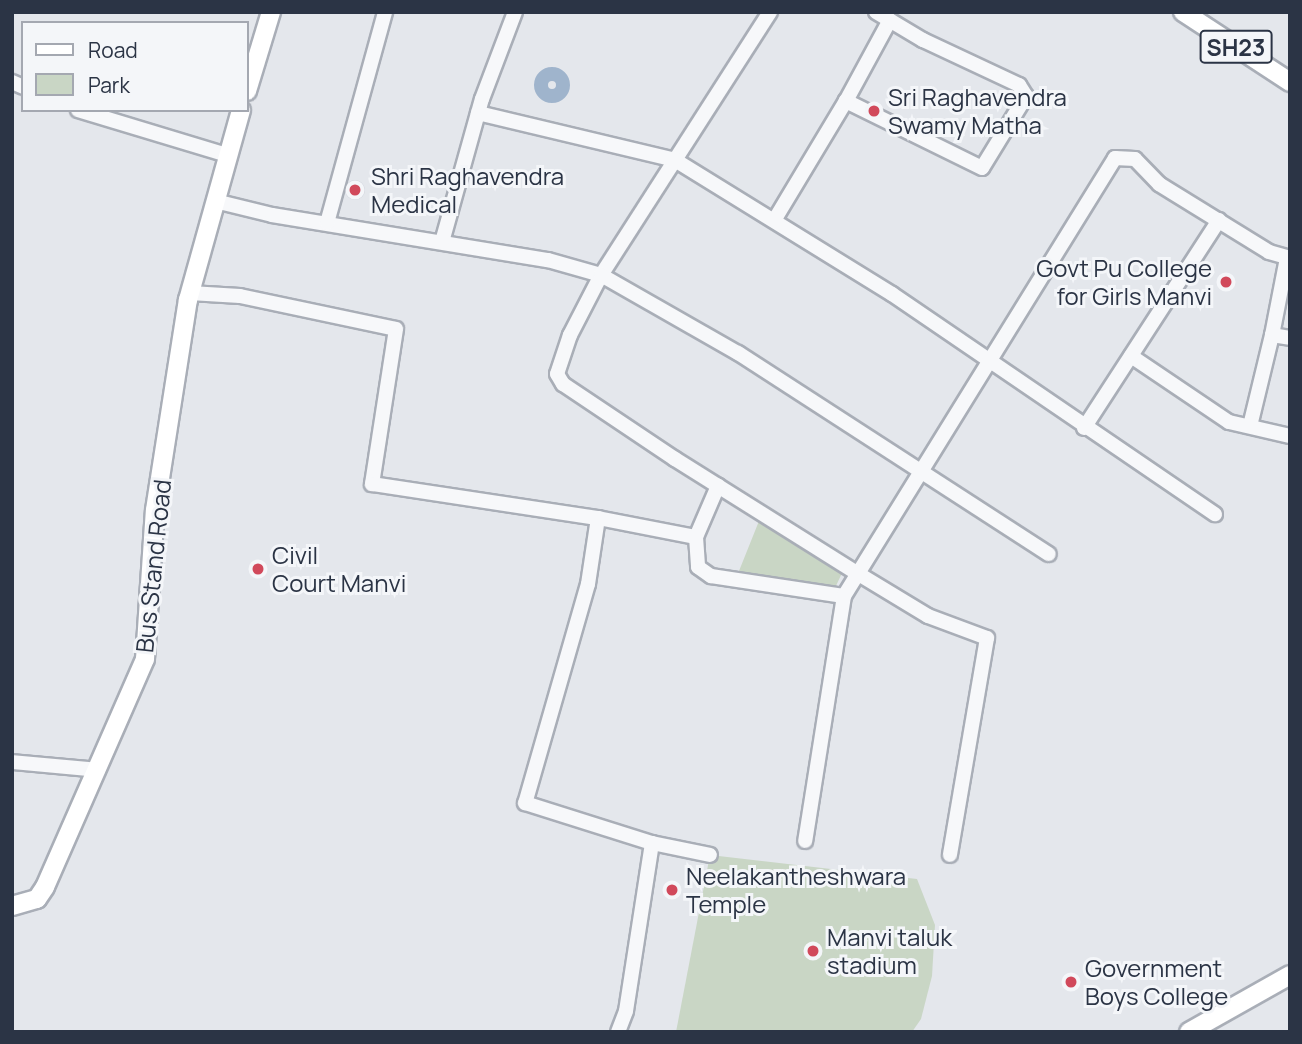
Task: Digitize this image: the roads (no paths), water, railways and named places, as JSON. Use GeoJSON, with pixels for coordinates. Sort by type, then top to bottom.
{"type":"FeatureCollection","features":[{"type":"Feature","properties":{"kind":"main road"},"geometry":{"type":"LineString","coordinates":[[248,88],[271,12]]}},
{"type":"Feature","properties":{"kind":"main road","name":"SH23"},"geometry":{"type":"LineString","coordinates":[[1183,12],[1290,82]]}},
{"type":"Feature","properties":{"kind":"main road","name":"Bus Stand Road"},"geometry":{"type":"LineString","coordinates":[[12,906],[37,899],[45,887],[145,659],[155,510],[190,293],[240,112]]}},
{"type":"Feature","properties":{"kind":"main road"},"geometry":{"type":"LineString","coordinates":[[1189,1032],[1290,975]]}},
{"type":"Feature","properties":{"kind":"street"},"geometry":{"type":"LineString","coordinates":[[327,223],[385,12]]}},
{"type":"Feature","properties":{"kind":"street"},"geometry":{"type":"LineString","coordinates":[[442,242],[478,113],[515,12]]}},
{"type":"Feature","properties":{"kind":"street"},"geometry":{"type":"LineString","coordinates":[[770,12],[601,275],[570,335],[557,374],[563,384],[857,573],[928,616],[988,638],[950,855]]}},
{"type":"Feature","properties":{"kind":"street"},"geometry":{"type":"LineString","coordinates":[[846,101],[982,168],[1026,96],[1019,85],[876,12]]}},
{"type":"Feature","properties":{"kind":"street"},"geometry":{"type":"LineString","coordinates":[[775,219],[846,101],[890,20]]}},
{"type":"Feature","properties":{"kind":"street"},"geometry":{"type":"LineString","coordinates":[[85,112],[227,155]]}},
{"type":"Feature","properties":{"kind":"street"},"geometry":{"type":"LineString","coordinates":[[478,113],[675,160],[775,219],[892,294],[990,364],[1214,514]]}},
{"type":"Feature","properties":{"kind":"street"},"geometry":{"type":"LineString","coordinates":[[804,841],[844,596],[1115,158],[1135,159],[1159,184],[1269,252],[1289,258],[1251,426]]}},
{"type":"Feature","properties":{"kind":"street"},"geometry":{"type":"LineString","coordinates":[[215,201],[327,223],[548,260],[601,275],[738,353],[920,474],[1049,554]]}},
{"type":"Feature","properties":{"kind":"street"},"geometry":{"type":"LineString","coordinates":[[1084,428],[1219,220]]}},
{"type":"Feature","properties":{"kind":"street"},"geometry":{"type":"LineString","coordinates":[[190,293],[240,296],[396,329],[372,484],[598,518],[696,537]]}},
{"type":"Feature","properties":{"kind":"street"},"geometry":{"type":"LineString","coordinates":[[1272,335],[1290,338]]}},
{"type":"Feature","properties":{"kind":"street"},"geometry":{"type":"LineString","coordinates":[[1131,356],[1229,422],[1290,436]]}},
{"type":"Feature","properties":{"kind":"street"},"geometry":{"type":"LineString","coordinates":[[718,486],[696,537],[698,567],[711,576],[844,596]]}},
{"type":"Feature","properties":{"kind":"street"},"geometry":{"type":"LineString","coordinates":[[598,518],[588,584],[525,803],[652,843],[710,855]]}},
{"type":"Feature","properties":{"kind":"street"},"geometry":{"type":"LineString","coordinates":[[12,762],[98,770]]}},
{"type":"Feature","properties":{"kind":"street"},"geometry":{"type":"LineString","coordinates":[[618,1032],[626,1011],[652,843]]}},
{"type":"Feature","properties":{"kind":"waterway"},"geometry":{"type":"LineString","coordinates":[[552,74],[560,77],[563,85],[560,93],[552,96],[544,93],[541,85],[544,77],[552,74]]}},
{"type":"Feature","properties":{"kind":"place","name":"Sri Raghavendra Swamy Matha"},"geometry":{"type":"Point","coordinates":[874,111]}},
{"type":"Feature","properties":{"kind":"place","name":"Shri Raghavendra Medical"},"geometry":{"type":"Point","coordinates":[355,190]}},
{"type":"Feature","properties":{"kind":"place","name":"Govt Pu College for Girls Manvi"},"geometry":{"type":"Point","coordinates":[1226,282]}},
{"type":"Feature","properties":{"kind":"place","name":"Civil Court Manvi"},"geometry":{"type":"Point","coordinates":[258,569]}},
{"type":"Feature","properties":{"kind":"place","name":"Neelakantheshwara Temple"},"geometry":{"type":"Point","coordinates":[672,890]}},
{"type":"Feature","properties":{"kind":"place","name":"Manvi taluk stadium"},"geometry":{"type":"Point","coordinates":[813,951]}},
{"type":"Feature","properties":{"kind":"place","name":"Government Boys College"},"geometry":{"type":"Point","coordinates":[1071,982]}}]}
